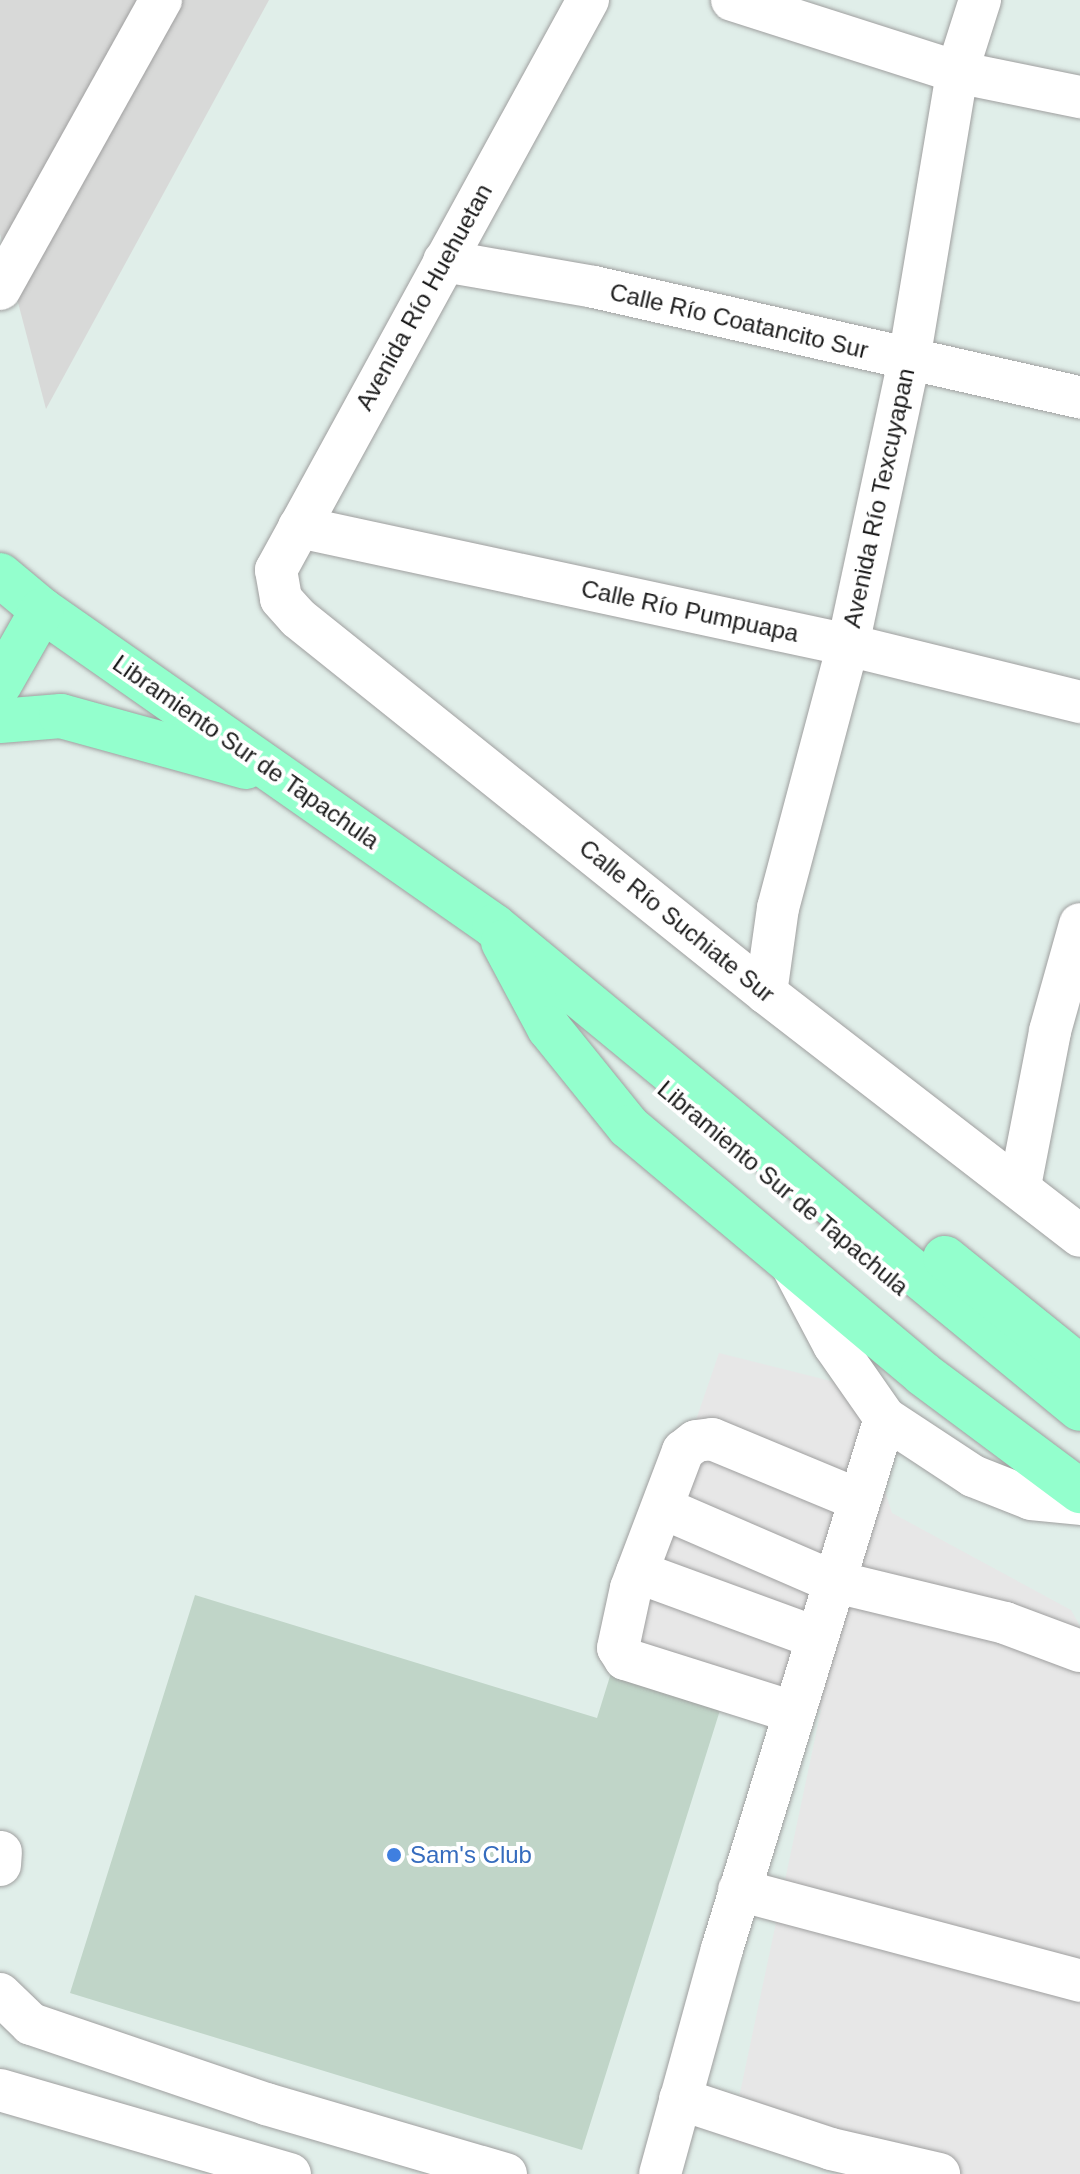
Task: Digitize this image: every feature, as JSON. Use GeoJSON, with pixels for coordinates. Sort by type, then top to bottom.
{"type":"FeatureCollection","features":[{"type":"Feature","properties":{"kind":"main road","name":"Libramiento Sur de Tapachula"},"geometry":{"type":"LineString","coordinates":[[0,575],[42,610],[494,926],[1080,1409]]}},
{"type":"Feature","properties":{"kind":"main road"},"geometry":{"type":"LineString","coordinates":[[0,684],[42,610]]}},
{"type":"Feature","properties":{"kind":"main road"},"geometry":{"type":"LineString","coordinates":[[0,721],[61,716],[282,778]]}},
{"type":"Feature","properties":{"kind":"main road","name":"Libramiento Sur de Tapachula"},"geometry":{"type":"LineString","coordinates":[[494,926],[672,1095],[1080,1442]]}},
{"type":"Feature","properties":{"kind":"main road"},"geometry":{"type":"LineString","coordinates":[[494,926],[549,1028],[629,1127],[923,1374],[1080,1491]]}},
{"type":"Feature","properties":{"kind":"main road"},"geometry":{"type":"LineString","coordinates":[[494,926],[678,1048],[1080,1367]]}},
{"type":"Feature","properties":{"kind":"street"},"geometry":{"type":"LineString","coordinates":[[0,289],[161,0]]}},
{"type":"Feature","properties":{"kind":"street","name":"Avenida Río Huehuetan"},"geometry":{"type":"LineString","coordinates":[[281,599],[276,570],[588,0]]}},
{"type":"Feature","properties":{"kind":"street"},"geometry":{"type":"LineString","coordinates":[[732,0],[957,72],[1080,97]]}},
{"type":"Feature","properties":{"kind":"street","name":"Avenida Río Texcuyapan"},"geometry":{"type":"LineString","coordinates":[[766,993],[778,908],[848,645],[909,360],[957,72],[980,0]]}},
{"type":"Feature","properties":{"kind":"street","name":"Calle Río Coatancito Sur"},"geometry":{"type":"LineString","coordinates":[[444,261],[594,287],[1080,397]]}},
{"type":"Feature","properties":{"kind":"street","name":"Calle Río Pumpuapa"},"geometry":{"type":"LineString","coordinates":[[299,527],[848,645],[1080,702]]}},
{"type":"Feature","properties":{"kind":"street","name":"Calle Río Suchiate Sur"},"geometry":{"type":"LineString","coordinates":[[281,599],[298,618],[766,993],[1020,1186],[1080,1236]]}},
{"type":"Feature","properties":{"kind":"street"},"geometry":{"type":"LineString","coordinates":[[1020,1186],[1050,1031],[1080,924]]}},
{"type":"Feature","properties":{"kind":"street"},"geometry":{"type":"LineString","coordinates":[[789,1259],[834,1345],[885,1418],[973,1476],[1031,1499],[1080,1504]]}},
{"type":"Feature","properties":{"kind":"street"},"geometry":{"type":"LineString","coordinates":[[660,2174],[680,2099],[705,2027],[739,1890],[857,1499],[885,1418]]}},
{"type":"Feature","properties":{"kind":"street"},"geometry":{"type":"LineString","coordinates":[[793,1712],[625,1659],[618,1648],[637,1572],[683,1451],[696,1441],[712,1439],[857,1499]]}},
{"type":"Feature","properties":{"kind":"street"},"geometry":{"type":"LineString","coordinates":[[663,1508],[832,1581],[1005,1623],[1080,1651]]}},
{"type":"Feature","properties":{"kind":"street"},"geometry":{"type":"LineString","coordinates":[[637,1572],[815,1637]]}},
{"type":"Feature","properties":{"kind":"street"},"geometry":{"type":"LineString","coordinates":[[739,1890],[1080,1981]]}},
{"type":"Feature","properties":{"kind":"street"},"geometry":{"type":"LineString","coordinates":[[0,1994],[31,2024],[266,2104],[506,2174]]}},
{"type":"Feature","properties":{"kind":"street"},"geometry":{"type":"LineString","coordinates":[[0,2090],[290,2174]]}},
{"type":"Feature","properties":{"kind":"street"},"geometry":{"type":"LineString","coordinates":[[680,2099],[831,2149],[939,2174]]}},
{"type":"Feature","properties":{"kind":"shaded area"},"geometry":{"type":"Polygon","coordinates":[[[0,0],[269,0],[46,409],[0,234],[0,0]]]}},
{"type":"Feature","properties":{"kind":"shaded area"},"geometry":{"type":"Polygon","coordinates":[[[719,1353],[851,1386],[892,1513],[1071,1610],[1080,1626],[1080,2174],[854,2174],[730,2140],[821,1710],[619,1644],[719,1353]]]}},
{"type":"Feature","properties":{"kind":"building","name":"Sam's Club"},"geometry":{"type":"Polygon","coordinates":[[[195,1595],[597,1718],[611,1673],[721,1707],[582,2150],[70,1993],[195,1595]]]}},
{"type":"Feature","properties":{"kind":"place","name":"Sam's Club"},"geometry":{"type":"Point","coordinates":[394,1855]}}]}
